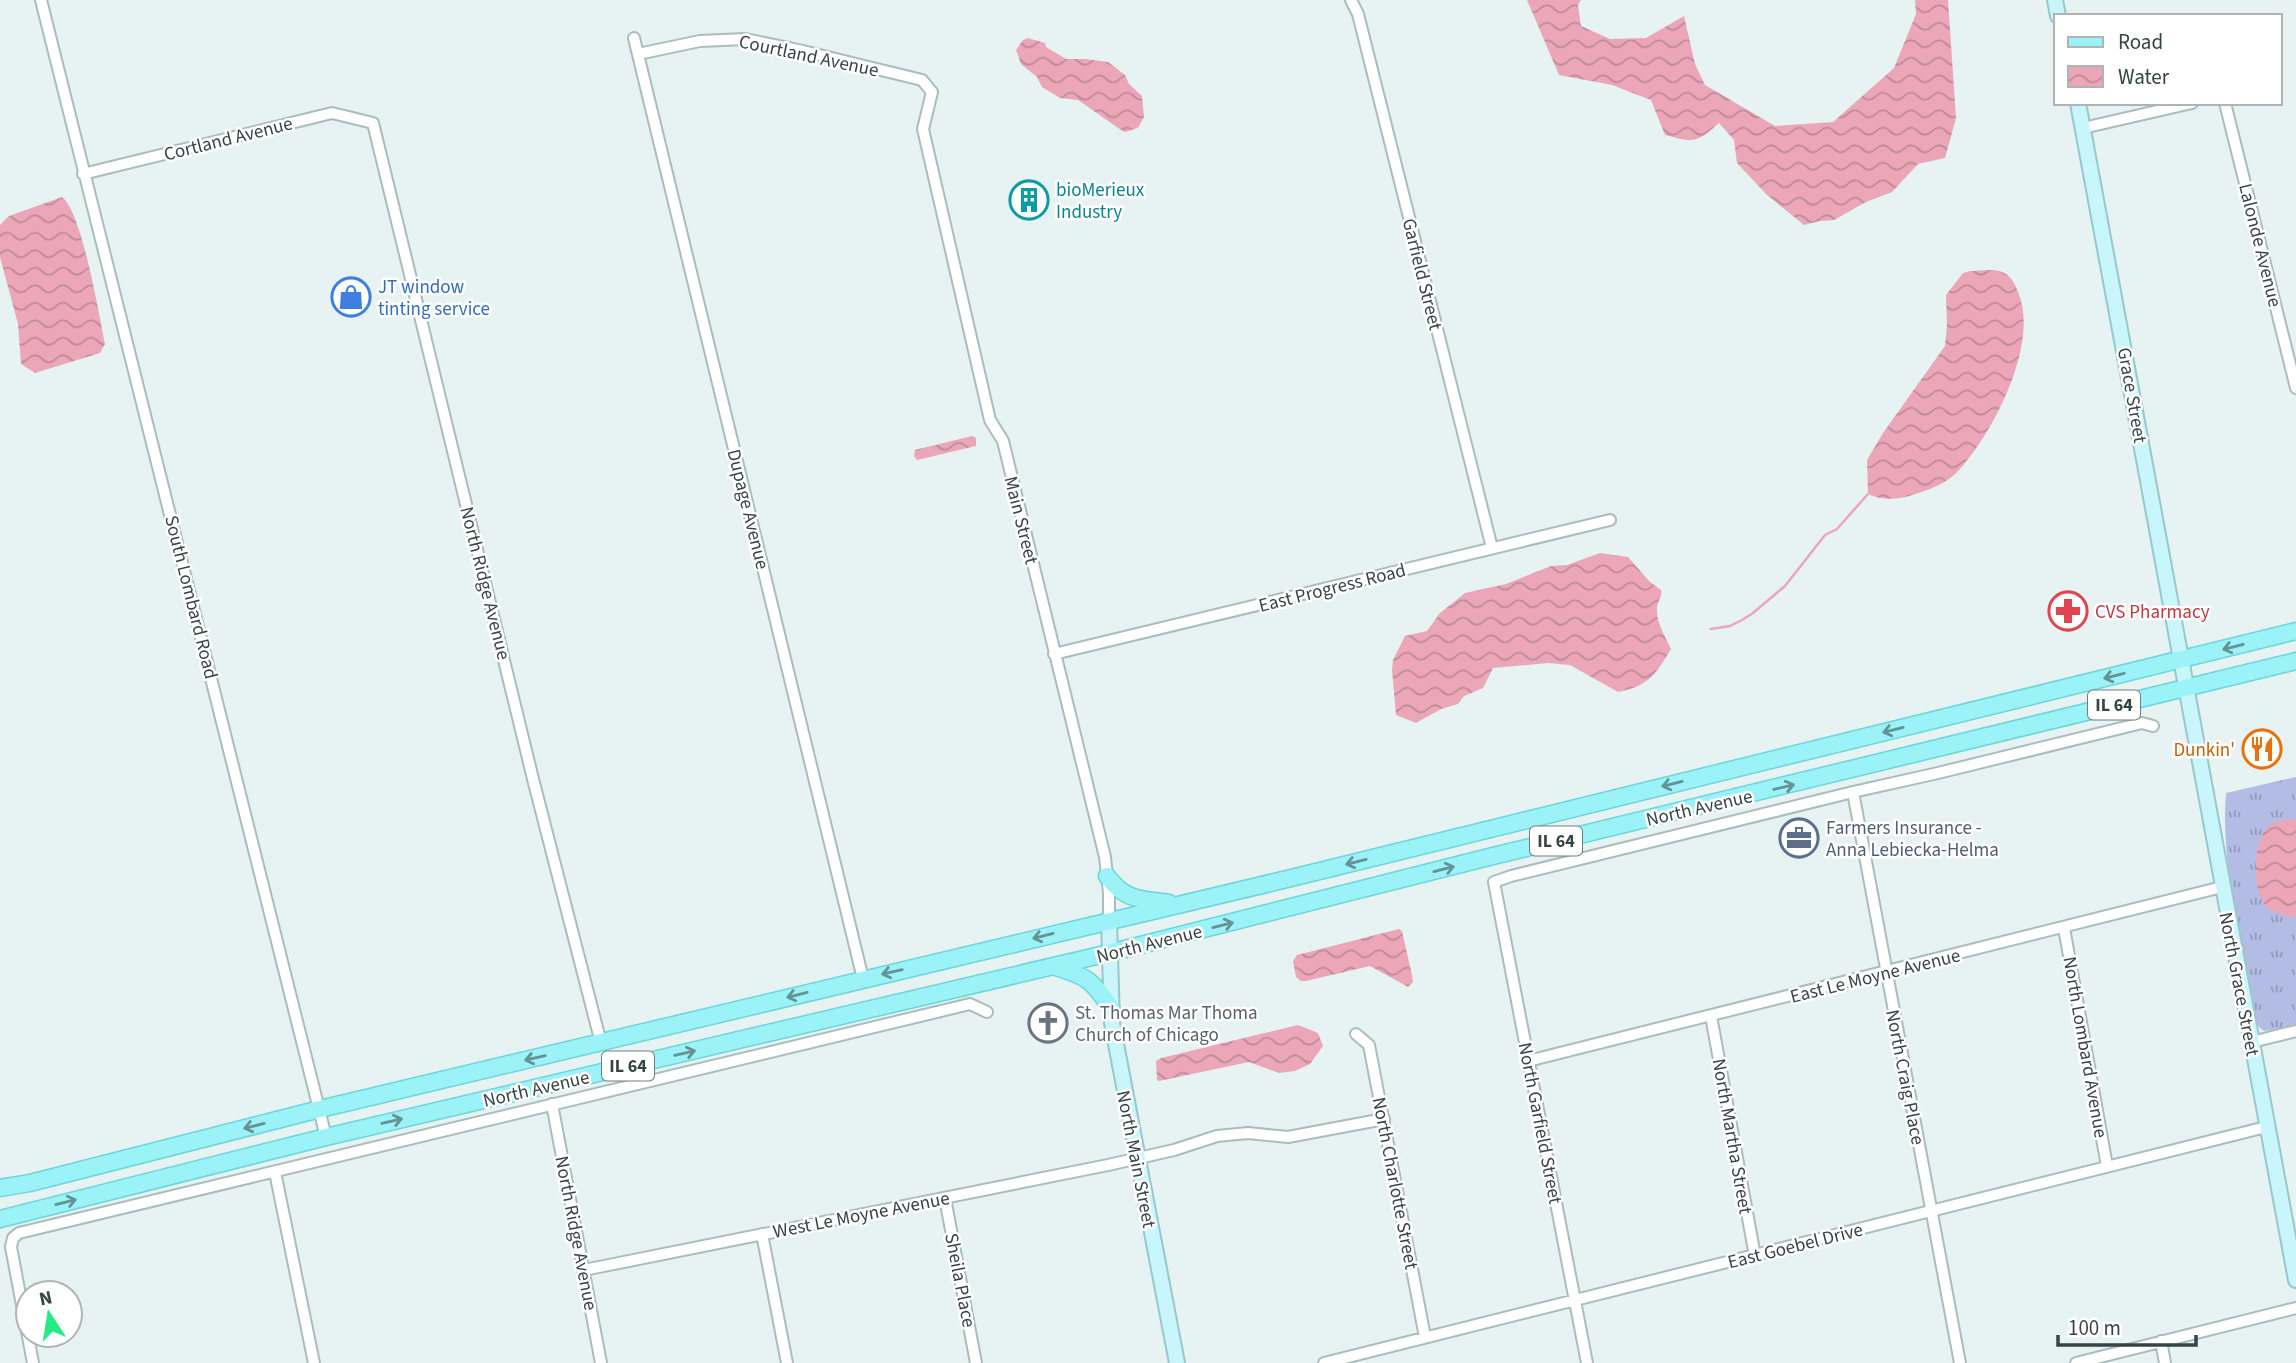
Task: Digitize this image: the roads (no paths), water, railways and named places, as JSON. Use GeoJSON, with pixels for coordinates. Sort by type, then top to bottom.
{"type":"FeatureCollection","features":[{"type":"Feature","properties":{"kind":"main road","name":"North Avenue"},"geometry":{"type":"LineString","coordinates":[[0,1188],[30,1183],[320,1109],[1178,904],[2296,631]]}},
{"type":"Feature","properties":{"kind":"main road","name":"North Avenue"},"geometry":{"type":"LineString","coordinates":[[0,1219],[326,1137],[1110,953],[2296,661]]}},
{"type":"Feature","properties":{"kind":"main road"},"geometry":{"type":"LineString","coordinates":[[1107,876],[1116,889],[1126,895],[1178,904]]}},
{"type":"Feature","properties":{"kind":"main road"},"geometry":{"type":"LineString","coordinates":[[1054,966],[1082,975],[1095,985],[1111,1008]]}},
{"type":"Feature","properties":{"kind":"street","name":"South Lombard Road"},"geometry":{"type":"LineString","coordinates":[[41,0],[326,1137]]}},
{"type":"Feature","properties":{"kind":"street","name":"Garfield Street"},"geometry":{"type":"LineString","coordinates":[[1351,0],[1358,14],[1492,548]]}},
{"type":"Feature","properties":{"kind":"street","name":"Dupage Avenue"},"geometry":{"type":"LineString","coordinates":[[634,38],[863,979]]}},
{"type":"Feature","properties":{"kind":"street","name":"Courtland Avenue"},"geometry":{"type":"LineString","coordinates":[[638,54],[700,40],[746,39],[922,80],[932,92]]}},
{"type":"Feature","properties":{"kind":"street","name":"Main Street"},"geometry":{"type":"LineString","coordinates":[[932,92],[923,129],[929,160],[954,257],[990,420],[1003,441],[1105,858],[1110,953]]}},
{"type":"Feature","properties":{"kind":"street","name":"Grace Street"},"geometry":{"type":"LineString","coordinates":[[2078,105],[2186,687]]}},
{"type":"Feature","properties":{"kind":"street"},"geometry":{"type":"LineString","coordinates":[[2083,128],[2183,105]]}},
{"type":"Feature","properties":{"kind":"street","name":"Lalonde Avenue"},"geometry":{"type":"LineString","coordinates":[[2225,105],[2296,388]]}},
{"type":"Feature","properties":{"kind":"street","name":"Cortland Avenue"},"geometry":{"type":"LineString","coordinates":[[83,174],[332,113],[373,123]]}},
{"type":"Feature","properties":{"kind":"street","name":"North Ridge Avenue"},"geometry":{"type":"LineString","coordinates":[[373,123],[533,779],[601,1043]]}},
{"type":"Feature","properties":{"kind":"street","name":"East Progress Road"},"geometry":{"type":"LineString","coordinates":[[1054,654],[1610,520]]}},
{"type":"Feature","properties":{"kind":"street","name":"North Grace Street"},"geometry":{"type":"LineString","coordinates":[[2186,687],[2296,1280]]}},
{"type":"Feature","properties":{"kind":"street","name":"North Avenue"},"geometry":{"type":"LineString","coordinates":[[1494,882],[2142,723],[2153,726]]}},
{"type":"Feature","properties":{"kind":"street","name":"North Craig Place"},"geometry":{"type":"LineString","coordinates":[[1853,792],[1960,1363]]}},
{"type":"Feature","properties":{"kind":"street","name":"North Garfield Street"},"geometry":{"type":"LineString","coordinates":[[1494,882],[1587,1363]]}},
{"type":"Feature","properties":{"kind":"street","name":"East Le Moyne Avenue"},"geometry":{"type":"LineString","coordinates":[[1528,1061],[2222,887]]}},
{"type":"Feature","properties":{"kind":"street","name":"North Lombard Avenue"},"geometry":{"type":"LineString","coordinates":[[2064,928],[2107,1166]]}},
{"type":"Feature","properties":{"kind":"street","name":"North Main Street"},"geometry":{"type":"LineString","coordinates":[[1110,953],[1111,1008],[1116,1044],[1177,1363]]}},
{"type":"Feature","properties":{"kind":"street","name":"North Avenue"},"geometry":{"type":"LineString","coordinates":[[33,1363],[11,1247],[13,1238],[19,1233],[970,1004],[987,1012]]}},
{"type":"Feature","properties":{"kind":"street","name":"North Martha Street"},"geometry":{"type":"LineString","coordinates":[[1711,1016],[1755,1256]]}},
{"type":"Feature","properties":{"kind":"street"},"geometry":{"type":"LineString","coordinates":[[2252,1042],[2296,1031]]}},
{"type":"Feature","properties":{"kind":"street","name":"North Charlotte Street"},"geometry":{"type":"LineString","coordinates":[[1356,1034],[1369,1045],[1425,1337]]}},
{"type":"Feature","properties":{"kind":"street","name":"North Ridge Avenue"},"geometry":{"type":"LineString","coordinates":[[552,1104],[600,1363]]}},
{"type":"Feature","properties":{"kind":"street"},"geometry":{"type":"LineString","coordinates":[[1138,1158],[1217,1136],[1248,1133],[1288,1137],[1384,1119]]}},
{"type":"Feature","properties":{"kind":"street","name":"East Goebel Drive"},"geometry":{"type":"LineString","coordinates":[[1324,1363],[2266,1126]]}},
{"type":"Feature","properties":{"kind":"street","name":"West Le Moyne Avenue"},"geometry":{"type":"LineString","coordinates":[[584,1270],[1138,1158]]}},
{"type":"Feature","properties":{"kind":"street"},"geometry":{"type":"LineString","coordinates":[[275,1172],[314,1363]]}},
{"type":"Feature","properties":{"kind":"street","name":"Sheila Place"},"geometry":{"type":"LineString","coordinates":[[945,1198],[976,1363]]}},
{"type":"Feature","properties":{"kind":"street"},"geometry":{"type":"LineString","coordinates":[[762,1234],[786,1363]]}},
{"type":"Feature","properties":{"kind":"street"},"geometry":{"type":"LineString","coordinates":[[2076,1363],[2296,1308]]}},
{"type":"Feature","properties":{"kind":"street"},"geometry":{"type":"LineString","coordinates":[[2161,1342],[2165,1363]]}},
{"type":"Feature","properties":{"kind":"water"},"geometry":{"type":"Polygon","coordinates":[[[1527,0],[1581,0],[1578,5],[1581,26],[1610,39],[1646,38],[1684,16],[1695,64],[1705,85],[1775,126],[1833,122],[1894,68],[1916,14],[1915,0],[1948,0],[1956,118],[1945,158],[1918,164],[1892,192],[1866,202],[1834,220],[1804,225],[1767,195],[1737,163],[1734,140],[1719,123],[1700,138],[1689,140],[1665,135],[1651,100],[1612,85],[1559,75],[1527,0]]]}},
{"type":"Feature","properties":{"kind":"water"},"geometry":{"type":"Polygon","coordinates":[[[1028,38],[1045,43],[1046,47],[1066,59],[1108,62],[1125,75],[1129,84],[1142,96],[1144,117],[1138,128],[1125,132],[1078,100],[1060,98],[1042,87],[1037,77],[1021,64],[1016,50],[1023,40],[1028,38]]]}},
{"type":"Feature","properties":{"kind":"water"},"geometry":{"type":"Polygon","coordinates":[[[62,197],[69,206],[83,242],[105,344],[100,353],[35,373],[21,364],[18,324],[0,257],[0,225],[9,216],[62,197]]]}},
{"type":"Feature","properties":{"kind":"water"},"geometry":{"type":"Polygon","coordinates":[[[2002,272],[2008,275],[2017,289],[2023,312],[2023,335],[2010,385],[1986,432],[1955,474],[1943,483],[1909,496],[1883,498],[1868,494],[1867,460],[1945,346],[1946,295],[1963,273],[2002,272]]]}},
{"type":"Feature","properties":{"kind":"water"},"geometry":{"type":"Polygon","coordinates":[[[972,436],[976,438],[976,446],[917,460],[914,456],[915,450],[972,436]]]}},
{"type":"Feature","properties":{"kind":"water"},"geometry":{"type":"Polygon","coordinates":[[[1600,553],[1628,557],[1649,581],[1661,590],[1657,616],[1671,649],[1651,678],[1618,692],[1570,665],[1548,663],[1493,668],[1483,688],[1464,696],[1458,704],[1441,709],[1416,723],[1396,715],[1393,660],[1405,636],[1427,631],[1440,613],[1465,593],[1506,584],[1551,566],[1567,565],[1600,553]]]}},
{"type":"Feature","properties":{"kind":"water"},"geometry":{"type":"Polygon","coordinates":[[[2296,819],[2296,917],[2275,912],[2265,905],[2258,888],[2256,865],[2259,842],[2269,826],[2278,821],[2296,819]]]}},
{"type":"Feature","properties":{"kind":"water"},"geometry":{"type":"Polygon","coordinates":[[[1399,929],[1402,931],[1412,975],[1413,982],[1408,987],[1370,966],[1306,981],[1296,977],[1293,961],[1297,955],[1399,929]]]}},
{"type":"Feature","properties":{"kind":"water"},"geometry":{"type":"Polygon","coordinates":[[[1298,1025],[1318,1033],[1323,1046],[1310,1064],[1295,1071],[1279,1073],[1249,1062],[1157,1080],[1156,1061],[1161,1058],[1298,1025]]]}},
{"type":"Feature","properties":{"kind":"waterway"},"geometry":{"type":"LineString","coordinates":[[1711,629],[1730,626],[1742,620],[1785,586],[1825,535],[1837,529],[1868,494]]}},
{"type":"Feature","properties":{"kind":"place","name":"bioMerieux Industry"},"geometry":{"type":"Point","coordinates":[1029,200]}},
{"type":"Feature","properties":{"kind":"place","name":"JT window tinting service"},"geometry":{"type":"Point","coordinates":[351,297]}},
{"type":"Feature","properties":{"kind":"place","name":"CVS Pharmacy"},"geometry":{"type":"Point","coordinates":[2068,611]}},
{"type":"Feature","properties":{"kind":"place","name":"Dunkin'"},"geometry":{"type":"Point","coordinates":[2262,749]}},
{"type":"Feature","properties":{"kind":"place","name":"Farmers Insurance - Anna Lebiecka-Helma"},"geometry":{"type":"Point","coordinates":[1799,838]}},
{"type":"Feature","properties":{"kind":"place","name":"St. Thomas Mar Thoma Church of Chicago"},"geometry":{"type":"Point","coordinates":[1048,1023]}}]}
